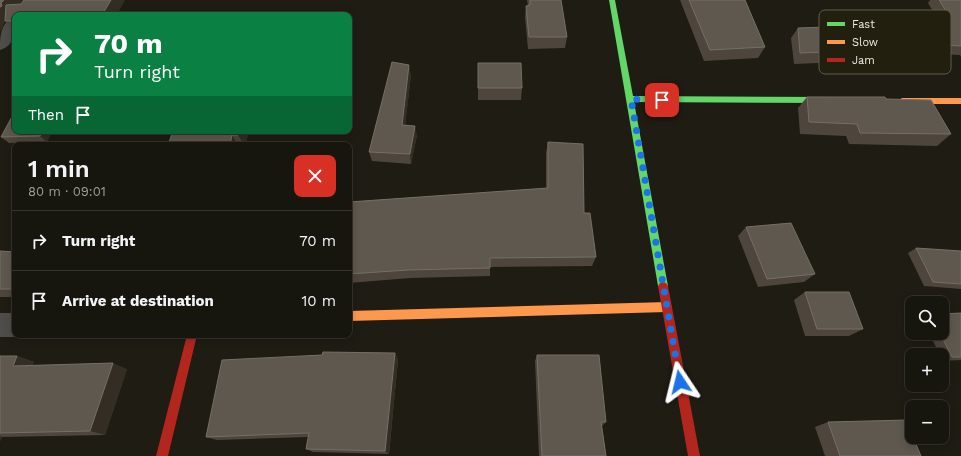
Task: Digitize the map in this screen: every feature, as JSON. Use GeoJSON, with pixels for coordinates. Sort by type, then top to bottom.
{"type":"FeatureCollection","features":[{"type":"Feature","properties":{"kind":"street"},"geometry":{"type":"LineString","coordinates":[[612,0],[694,456]]}},
{"type":"Feature","properties":{"kind":"street"},"geometry":{"type":"LineString","coordinates":[[0,44],[12,27]]}},
{"type":"Feature","properties":{"kind":"street"},"geometry":{"type":"LineString","coordinates":[[631,99],[843,100]]}},
{"type":"Feature","properties":{"kind":"street"},"geometry":{"type":"LineString","coordinates":[[890,101],[961,101]]}},
{"type":"Feature","properties":{"kind":"street"},"geometry":{"type":"LineString","coordinates":[[352,316],[667,307]]}},
{"type":"Feature","properties":{"kind":"street"},"geometry":{"type":"LineString","coordinates":[[0,325],[12,325]]}},
{"type":"Feature","properties":{"kind":"street"},"geometry":{"type":"LineString","coordinates":[[162,456],[191,338]]}},
{"type":"Feature","properties":{"kind":"building"},"geometry":{"type":"Polygon","coordinates":[[[0,0],[4,0],[1,3],[2,6],[0,7],[0,0]]]}},
{"type":"Feature","properties":{"kind":"building"},"geometry":{"type":"Polygon","coordinates":[[[24,0],[111,0],[104,12],[12,12],[12,21],[5,21],[6,5],[21,4],[24,0]]]}},
{"type":"Feature","properties":{"kind":"building"},"geometry":{"type":"Polygon","coordinates":[[[530,0],[561,0],[567,37],[529,37],[526,6],[530,5],[530,0]]]}},
{"type":"Feature","properties":{"kind":"building"},"geometry":{"type":"Polygon","coordinates":[[[689,0],[745,0],[765,47],[710,50],[689,0]]]}},
{"type":"Feature","properties":{"kind":"building"},"geometry":{"type":"Polygon","coordinates":[[[939,0],[961,0],[961,46],[951,45],[951,10],[945,10],[939,0]]]}},
{"type":"Feature","properties":{"kind":"building"},"geometry":{"type":"Polygon","coordinates":[[[819,27],[819,52],[800,53],[798,28],[819,27]]]}},
{"type":"Feature","properties":{"kind":"building"},"geometry":{"type":"Polygon","coordinates":[[[392,62],[409,65],[402,125],[415,126],[410,154],[369,152],[392,62]]]}},
{"type":"Feature","properties":{"kind":"building"},"geometry":{"type":"Polygon","coordinates":[[[478,63],[521,63],[522,88],[478,88],[478,63]]]}},
{"type":"Feature","properties":{"kind":"building"},"geometry":{"type":"Polygon","coordinates":[[[807,97],[885,97],[886,99],[931,100],[951,134],[860,133],[857,124],[809,122],[807,97]]]}},
{"type":"Feature","properties":{"kind":"building"},"geometry":{"type":"Polygon","coordinates":[[[12,117],[12,134],[41,134],[40,136],[1,137],[12,117]]]}},
{"type":"Feature","properties":{"kind":"building"},"geometry":{"type":"Polygon","coordinates":[[[172,134],[238,134],[232,135],[231,142],[169,142],[172,134]]]}},
{"type":"Feature","properties":{"kind":"building"},"geometry":{"type":"Polygon","coordinates":[[[548,142],[583,144],[584,213],[590,213],[596,257],[490,258],[490,268],[408,270],[352,274],[352,202],[548,188],[548,142]]]}},
{"type":"Feature","properties":{"kind":"building"},"geometry":{"type":"Polygon","coordinates":[[[791,223],[815,274],[767,279],[746,227],[791,223]]]}},
{"type":"Feature","properties":{"kind":"building"},"geometry":{"type":"Polygon","coordinates":[[[916,248],[961,251],[961,284],[933,282],[916,248]]]}},
{"type":"Feature","properties":{"kind":"building"},"geometry":{"type":"Polygon","coordinates":[[[0,251],[12,252],[12,289],[0,289],[0,251]]]}},
{"type":"Feature","properties":{"kind":"building"},"geometry":{"type":"Polygon","coordinates":[[[805,292],[849,292],[863,329],[817,329],[805,292]]]}},
{"type":"Feature","properties":{"kind":"building"},"geometry":{"type":"Polygon","coordinates":[[[961,313],[961,357],[952,357],[949,348],[948,348],[944,340],[949,340],[949,314],[961,313]]]}},
{"type":"Feature","properties":{"kind":"building"},"geometry":{"type":"Polygon","coordinates":[[[323,352],[395,353],[385,451],[306,449],[309,433],[206,437],[222,360],[322,355],[323,352]]]}},
{"type":"Feature","properties":{"kind":"building"},"geometry":{"type":"Polygon","coordinates":[[[537,355],[599,355],[606,422],[601,422],[606,456],[542,456],[537,355]]]}},
{"type":"Feature","properties":{"kind":"building"},"geometry":{"type":"Polygon","coordinates":[[[0,356],[17,356],[13,366],[113,363],[90,431],[0,433],[0,356]]]}},
{"type":"Feature","properties":{"kind":"building"},"geometry":{"type":"Polygon","coordinates":[[[905,420],[905,444],[916,444],[921,456],[840,456],[828,422],[905,420]]]}},
{"type":"Feature","properties":{"kind":"traffic: fast"},"geometry":{"type":"LineString","coordinates":[[612,0],[663,286]]}},
{"type":"Feature","properties":{"kind":"traffic: fast"},"geometry":{"type":"LineString","coordinates":[[631,99],[834,100]]}},
{"type":"Feature","properties":{"kind":"traffic: slow"},"geometry":{"type":"LineString","coordinates":[[902,101],[961,101]]}},
{"type":"Feature","properties":{"kind":"traffic: slow"},"geometry":{"type":"LineString","coordinates":[[352,316],[667,307]]}},
{"type":"Feature","properties":{"kind":"traffic: jam"},"geometry":{"type":"LineString","coordinates":[[663,286],[694,456]]}},
{"type":"Feature","properties":{"kind":"traffic: jam"},"geometry":{"type":"LineString","coordinates":[[162,456],[191,338]]}},
{"type":"Feature","properties":{"kind":"route"},"geometry":{"type":"LineString","coordinates":[[662,100],[631,99],[680,382]]}}]}
